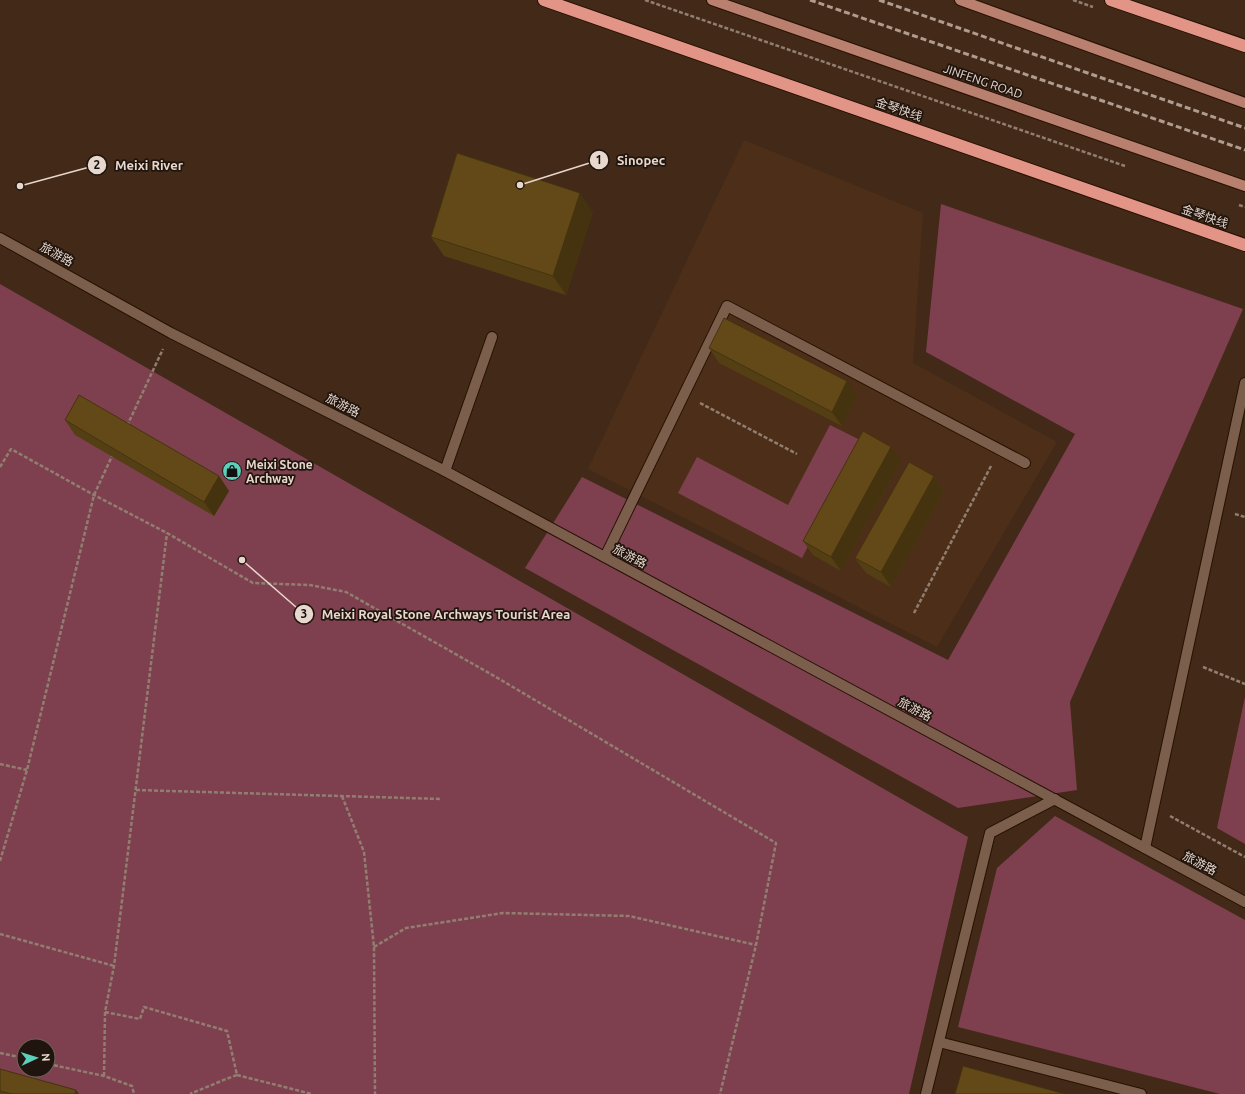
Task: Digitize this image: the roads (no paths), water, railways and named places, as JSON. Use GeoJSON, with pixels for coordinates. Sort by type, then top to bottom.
{"type":"FeatureCollection","features":[{"type":"Feature","properties":{"kind":"highway","name":"金琴快线"},"geometry":{"type":"LineString","coordinates":[[544,0],[1245,245]]}},
{"type":"Feature","properties":{"kind":"highway"},"geometry":{"type":"LineString","coordinates":[[1111,0],[1245,46]]}},
{"type":"Feature","properties":{"kind":"main road","name":"JINFENG ROAD"},"geometry":{"type":"LineString","coordinates":[[712,0],[1245,186]]}},
{"type":"Feature","properties":{"kind":"main road"},"geometry":{"type":"LineString","coordinates":[[960,0],[1245,103]]}},
{"type":"Feature","properties":{"kind":"street","name":"旅游路"},"geometry":{"type":"LineString","coordinates":[[0,238],[171,333],[446,471],[1245,902]]}},
{"type":"Feature","properties":{"kind":"street"},"geometry":{"type":"LineString","coordinates":[[605,557],[727,306],[1025,463]]}},
{"type":"Feature","properties":{"kind":"street"},"geometry":{"type":"LineString","coordinates":[[446,471],[492,338]]}},
{"type":"Feature","properties":{"kind":"street"},"geometry":{"type":"LineString","coordinates":[[1145,848],[1245,383]]}},
{"type":"Feature","properties":{"kind":"street"},"geometry":{"type":"LineString","coordinates":[[926,1094],[990,833],[1055,799]]}},
{"type":"Feature","properties":{"kind":"street"},"geometry":{"type":"LineString","coordinates":[[938,1042],[1141,1094]]}},
{"type":"Feature","properties":{"kind":"railway"},"geometry":{"type":"LineString","coordinates":[[810,0],[1245,150]]}},
{"type":"Feature","properties":{"kind":"railway"},"geometry":{"type":"LineString","coordinates":[[879,0],[1245,128]]}},
{"type":"Feature","properties":{"kind":"place","name":"Sinopec"},"geometry":{"type":"Point","coordinates":[520,185]}},
{"type":"Feature","properties":{"kind":"place","name":"Meixi River"},"geometry":{"type":"Point","coordinates":[20,186]}},
{"type":"Feature","properties":{"kind":"place","name":"Meixi Stone Archway"},"geometry":{"type":"Point","coordinates":[232,471]}},
{"type":"Feature","properties":{"kind":"place","name":"Meixi Royal Stone Archways Tourist Area"},"geometry":{"type":"Point","coordinates":[242,560]}}]}
